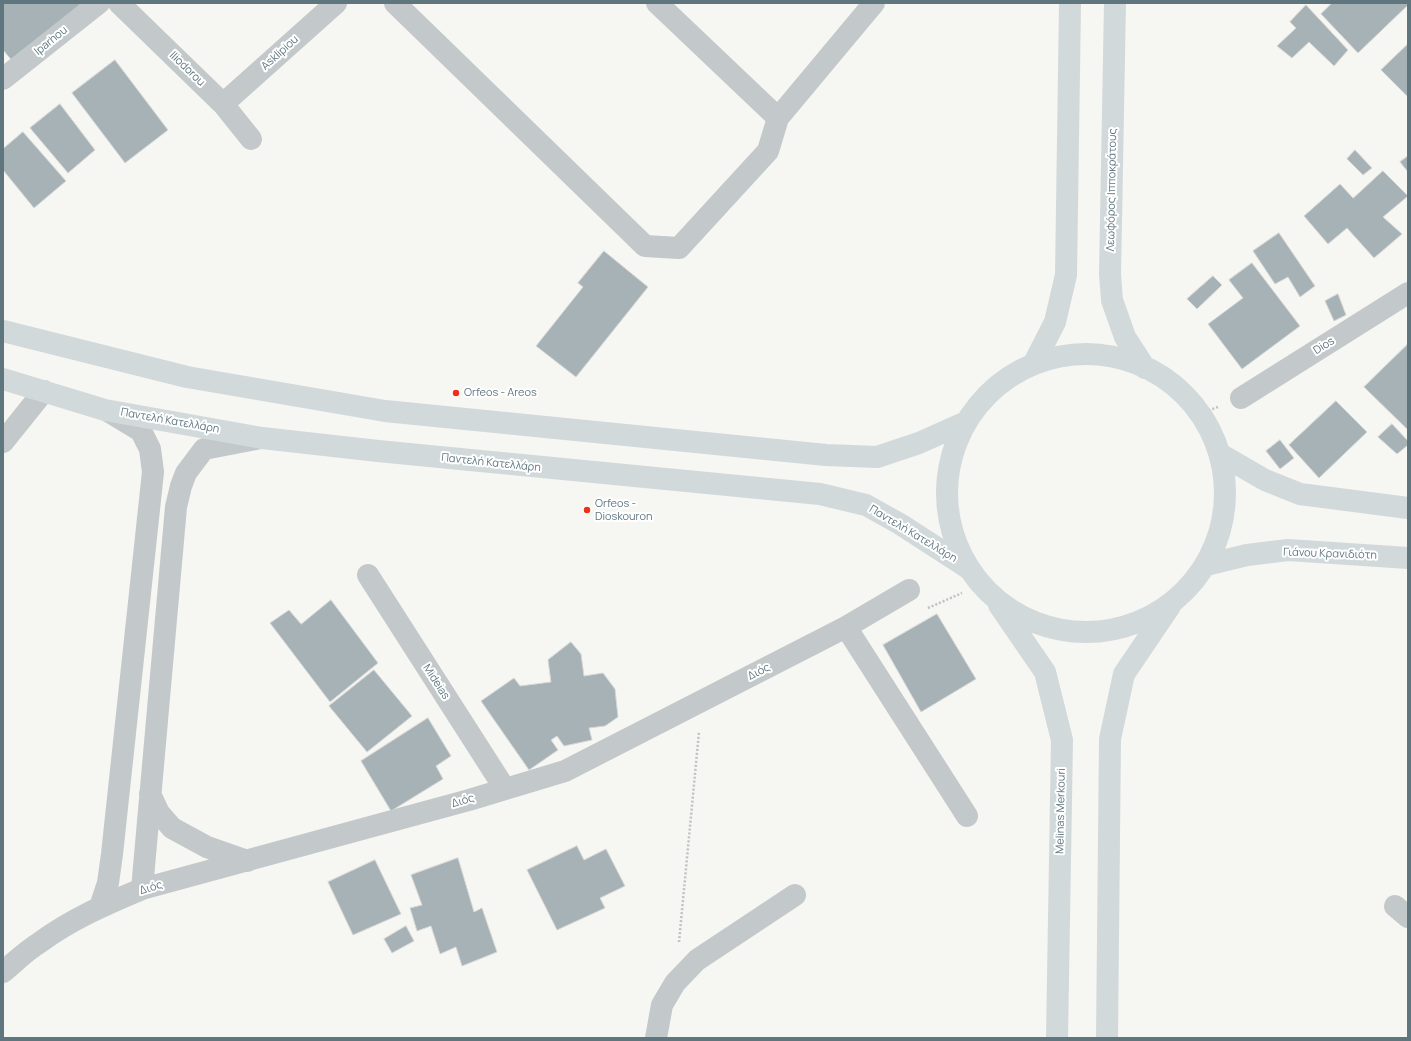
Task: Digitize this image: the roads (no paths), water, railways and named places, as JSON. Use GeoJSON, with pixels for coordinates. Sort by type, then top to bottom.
{"type":"FeatureCollection","features":[{"type":"Feature","properties":{"kind":"main road"},"geometry":{"type":"LineString","coordinates":[[1034,363],[1055,322],[1066,275],[1070,3]]}},
{"type":"Feature","properties":{"kind":"main road","name":"Λεωφόρος Ιπποκράτους"},"geometry":{"type":"LineString","coordinates":[[1116,3],[1111,266],[1112,300],[1125,337],[1146,368]]}},
{"type":"Feature","properties":{"kind":"main road"},"geometry":{"type":"LineString","coordinates":[[3,331],[187,377],[385,411],[826,455],[877,457],[919,443],[966,422]]}},
{"type":"Feature","properties":{"kind":"main road"},"geometry":{"type":"LineString","coordinates":[[1107,1038],[1110,739],[1124,674],[1172,604],[1190,586],[1206,566],[1221,530],[1226,492],[1220,454],[1201,413],[1170,381],[1128,359],[1080,353],[1034,363],[995,387],[966,422],[951,457],[946,495],[952,533],[968,568],[981,585],[996,600],[1037,624],[1083,633],[1130,626],[1172,604]]}},
{"type":"Feature","properties":{"kind":"main road","name":"Παντελή Κατελλάρη"},"geometry":{"type":"LineString","coordinates":[[3,379],[105,410],[262,438],[394,453],[820,494],[866,505],[900,524],[968,568]]}},
{"type":"Feature","properties":{"kind":"main road"},"geometry":{"type":"LineString","coordinates":[[1220,454],[1265,480],[1300,494],[1408,508]]}},
{"type":"Feature","properties":{"kind":"main road","name":"Γιάνου Κρανιδιότη"},"geometry":{"type":"LineString","coordinates":[[1206,566],[1247,555],[1288,550],[1408,558]]}},
{"type":"Feature","properties":{"kind":"main road","name":"Melinas Merkouri"},"geometry":{"type":"LineString","coordinates":[[996,600],[1044,672],[1062,740],[1057,1038]]}},
{"type":"Feature","properties":{"kind":"street","name":"Iparhou"},"geometry":{"type":"LineString","coordinates":[[3,79],[99,3]]}},
{"type":"Feature","properties":{"kind":"street","name":"Iliodorou"},"geometry":{"type":"LineString","coordinates":[[119,3],[223,104],[250,139]]}},
{"type":"Feature","properties":{"kind":"street","name":"Asklipiou"},"geometry":{"type":"LineString","coordinates":[[223,104],[336,3]]}},
{"type":"Feature","properties":{"kind":"street"},"geometry":{"type":"LineString","coordinates":[[395,3],[645,246],[679,248],[768,151],[778,118],[874,3]]}},
{"type":"Feature","properties":{"kind":"street"},"geometry":{"type":"LineString","coordinates":[[657,3],[778,118]]}},
{"type":"Feature","properties":{"kind":"street","name":"Dios"},"geometry":{"type":"LineString","coordinates":[[1241,398],[1408,293]]}},
{"type":"Feature","properties":{"kind":"street"},"geometry":{"type":"LineString","coordinates":[[3,442],[44,391]]}},
{"type":"Feature","properties":{"kind":"street"},"geometry":{"type":"LineString","coordinates":[[100,907],[108,883],[112,854],[153,472],[150,449],[142,430],[105,410]]}},
{"type":"Feature","properties":{"kind":"street"},"geometry":{"type":"LineString","coordinates":[[142,889],[176,507],[181,486],[186,473],[204,449],[262,438]]}},
{"type":"Feature","properties":{"kind":"street","name":"Mideias"},"geometry":{"type":"LineString","coordinates":[[368,575],[505,789]]}},
{"type":"Feature","properties":{"kind":"street","name":"Διός"},"geometry":{"type":"LineString","coordinates":[[3,972],[38,943],[100,907],[142,889],[469,800],[565,771],[846,627],[909,590]]}},
{"type":"Feature","properties":{"kind":"street"},"geometry":{"type":"LineString","coordinates":[[846,627],[967,816]]}},
{"type":"Feature","properties":{"kind":"street"},"geometry":{"type":"LineString","coordinates":[[150,794],[159,813],[172,828],[207,847],[247,860]]}},
{"type":"Feature","properties":{"kind":"street"},"geometry":{"type":"LineString","coordinates":[[656,1038],[662,1005],[675,983],[697,960],[795,895]]}},
{"type":"Feature","properties":{"kind":"place","name":"Orfeos - Areos"},"geometry":{"type":"Point","coordinates":[456,393]}},
{"type":"Feature","properties":{"kind":"place","name":"Orfeos - Dioskouron"},"geometry":{"type":"Point","coordinates":[587,510]}}]}
